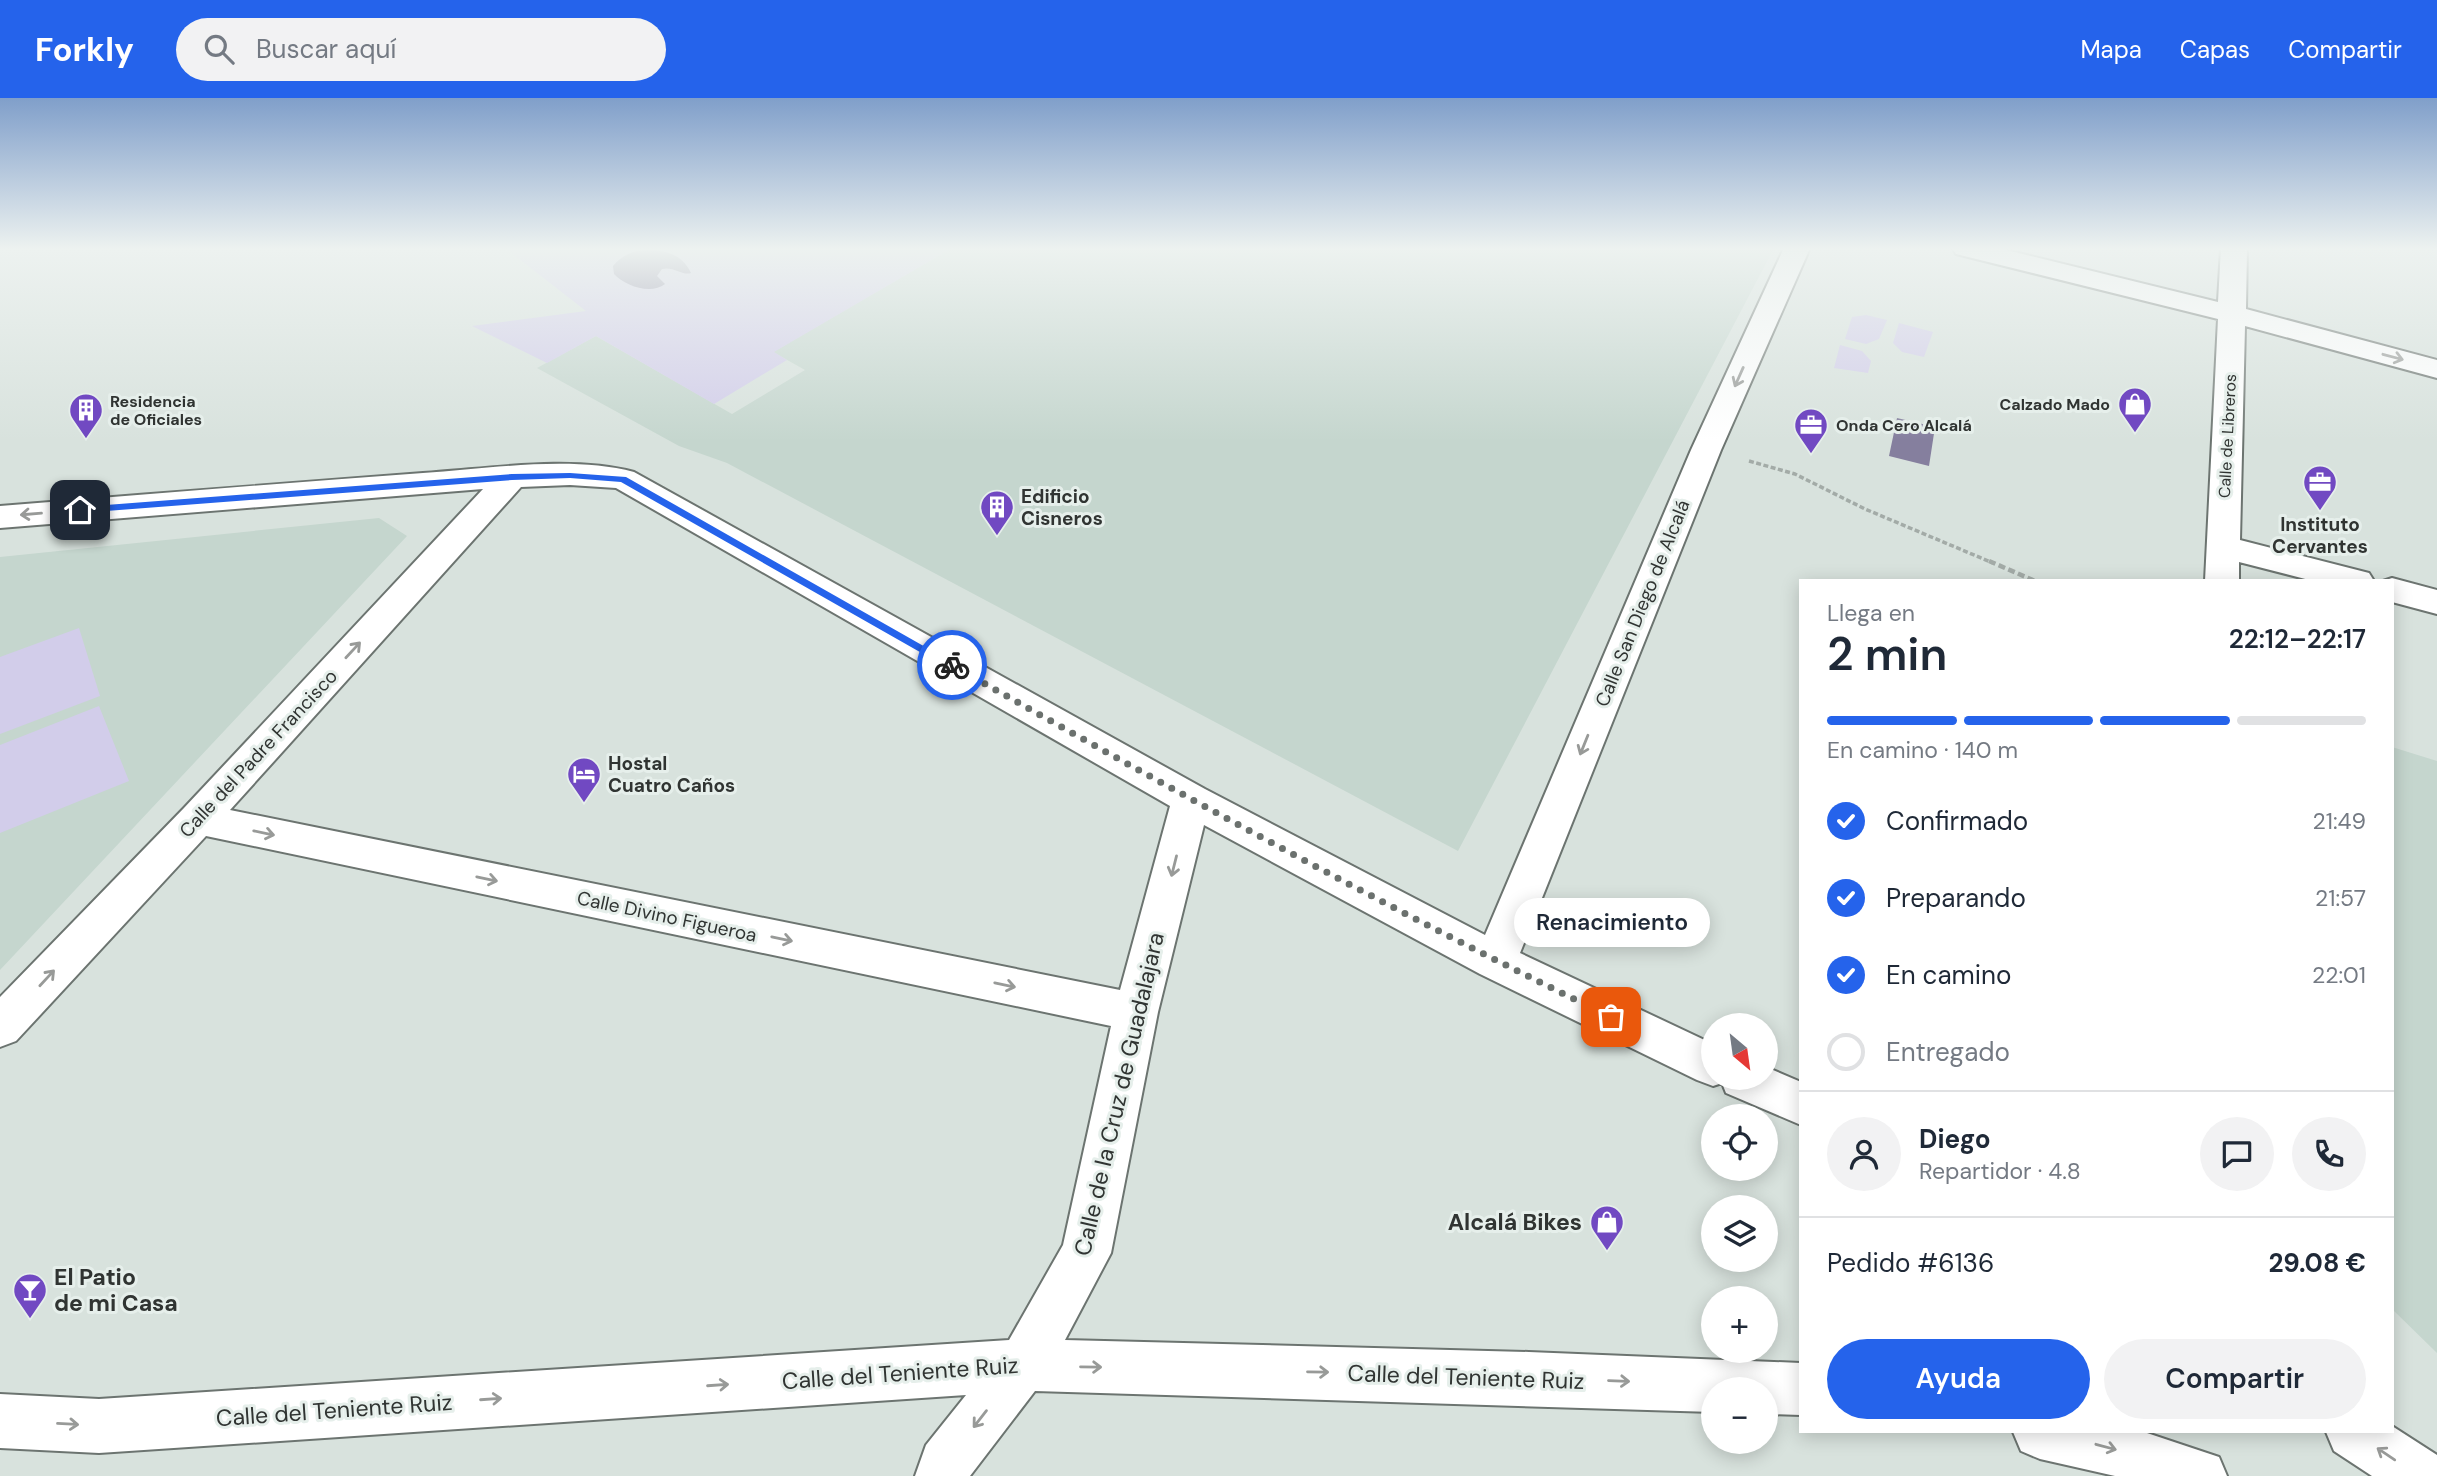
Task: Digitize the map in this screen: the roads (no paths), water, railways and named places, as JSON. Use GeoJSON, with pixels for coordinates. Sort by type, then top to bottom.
{"type":"FeatureCollection","features":[{"type":"Feature","properties":{"kind":"street","name":"Calle San Diego de Alcalá"},"geometry":{"type":"LineString","coordinates":[[1495,961],[1706,450],[1768,312]]}},
{"type":"Feature","properties":{"kind":"street"},"geometry":{"type":"LineString","coordinates":[[2225,312],[2437,369]]}},
{"type":"Feature","properties":{"kind":"street","name":"Calle de Libreros"},"geometry":{"type":"LineString","coordinates":[[2222,579],[2232,314]]}},
{"type":"Feature","properties":{"kind":"street"},"geometry":{"type":"LineString","coordinates":[[0,517],[292,492],[512,477],[570,475],[623,479],[1191,800],[1495,961],[1701,1060]]}},
{"type":"Feature","properties":{"kind":"street","name":"Calle del Padre Francisco"},"geometry":{"type":"LineString","coordinates":[[0,1027],[198,819],[512,477]]}},
{"type":"Feature","properties":{"kind":"street"},"geometry":{"type":"LineString","coordinates":[[2222,546],[2349,579]]}},
{"type":"Feature","properties":{"kind":"street"},"geometry":{"type":"LineString","coordinates":[[2394,591],[2437,602]]}},
{"type":"Feature","properties":{"kind":"street","name":"Calle de la Cruz de Guadalajara"},"geometry":{"type":"LineString","coordinates":[[942,1476],[945,1464],[1023,1365],[1086,1253],[1136,1012],[1191,800]]}},
{"type":"Feature","properties":{"kind":"street","name":"Calle Divino Figueroa"},"geometry":{"type":"LineString","coordinates":[[198,819],[1136,1012]]}},
{"type":"Feature","properties":{"kind":"street"},"geometry":{"type":"LineString","coordinates":[[1769,1090],[1799,1103]]}},
{"type":"Feature","properties":{"kind":"street","name":"Calle del Teniente Ruiz"},"geometry":{"type":"LineString","coordinates":[[0,1421],[99,1426],[1023,1365],[1528,1377],[1799,1389]]}},
{"type":"Feature","properties":{"kind":"street"},"geometry":{"type":"LineString","coordinates":[[2045,1433],[2108,1447],[2200,1476]]}},
{"type":"Feature","properties":{"kind":"street"},"geometry":{"type":"LineString","coordinates":[[2355,1433],[2420,1476]]}},
{"type":"Feature","properties":{"kind":"place","name":"Calzado Mado"},"geometry":{"type":"Point","coordinates":[2135,434]}},
{"type":"Feature","properties":{"kind":"place","name":"Residencia de Oficiales"},"geometry":{"type":"Point","coordinates":[86,440]}},
{"type":"Feature","properties":{"kind":"place","name":"Onda Cero Alcalá"},"geometry":{"type":"Point","coordinates":[1811,455]}},
{"type":"Feature","properties":{"kind":"place","name":"Instituto Cervantes"},"geometry":{"type":"Point","coordinates":[2320,512]}},
{"type":"Feature","properties":{"kind":"place","name":"Edificio Cisneros"},"geometry":{"type":"Point","coordinates":[997,537]}},
{"type":"Feature","properties":{"kind":"place","name":"Hostal Cuatro Caños"},"geometry":{"type":"Point","coordinates":[584,804]}},
{"type":"Feature","properties":{"kind":"place","name":"Renacimiento"},"geometry":{"type":"Point","coordinates":[1611,1017]}},
{"type":"Feature","properties":{"kind":"place","name":"Alcalá Bikes"},"geometry":{"type":"Point","coordinates":[1607,1252]}},
{"type":"Feature","properties":{"kind":"place","name":"El Patio de mi Casa"},"geometry":{"type":"Point","coordinates":[30,1320]}}]}
